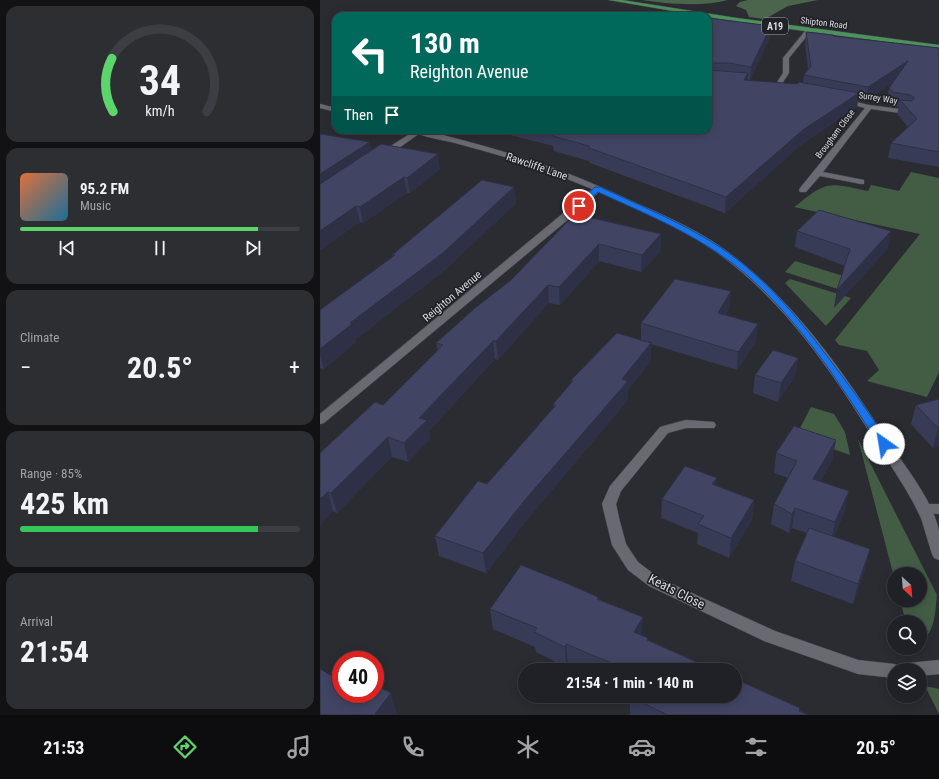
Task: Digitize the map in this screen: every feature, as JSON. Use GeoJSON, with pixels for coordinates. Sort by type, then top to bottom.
{"type":"FeatureCollection","features":[{"type":"Feature","properties":{"kind":"main road","name":"Shipton Road"},"geometry":{"type":"LineString","coordinates":[[612,0],[690,12]]}},
{"type":"Feature","properties":{"kind":"main road","name":"Shipton Road"},"geometry":{"type":"LineString","coordinates":[[712,15],[808,30],[939,47]]}},
{"type":"Feature","properties":{"kind":"street"},"geometry":{"type":"LineString","coordinates":[[770,86],[781,88],[786,73],[786,58],[808,30]]}},
{"type":"Feature","properties":{"kind":"street","name":"Surrey Way"},"geometry":{"type":"LineString","coordinates":[[839,99],[869,107],[907,112]]}},
{"type":"Feature","properties":{"kind":"street"},"geometry":{"type":"LineString","coordinates":[[320,106],[332,109]]}},
{"type":"Feature","properties":{"kind":"street","name":"Brougham Close"},"geometry":{"type":"LineString","coordinates":[[803,190],[818,174],[869,107]]}},
{"type":"Feature","properties":{"kind":"street"},"geometry":{"type":"LineString","coordinates":[[379,158],[412,134]]}},
{"type":"Feature","properties":{"kind":"street","name":"Rawcliffe Lane"},"geometry":{"type":"LineString","coordinates":[[431,134],[547,168],[671,222],[700,238],[726,255],[770,292],[795,320],[852,394],[925,509],[939,554]]}},
{"type":"Feature","properties":{"kind":"street","name":"Brougham Close"},"geometry":{"type":"LineString","coordinates":[[818,174],[861,182]]}},
{"type":"Feature","properties":{"kind":"street","name":"Reighton Avenue"},"geometry":{"type":"LineString","coordinates":[[320,420],[598,189]]}},
{"type":"Feature","properties":{"kind":"street","name":"Keats Close"},"geometry":{"type":"LineString","coordinates":[[710,425],[686,424],[664,430],[615,489],[609,504],[612,518],[619,545],[633,566],[654,582],[770,636],[858,667],[887,670]]}},
{"type":"Feature","properties":{"kind":"street"},"geometry":{"type":"LineString","coordinates":[[925,509],[939,509]]}},
{"type":"Feature","properties":{"kind":"street"},"geometry":{"type":"LineString","coordinates":[[927,668],[939,667]]}},
{"type":"Feature","properties":{"kind":"green space"},"geometry":{"type":"Polygon","coordinates":[[[642,0],[728,0],[707,4],[673,4],[642,0]]]}},
{"type":"Feature","properties":{"kind":"green space"},"geometry":{"type":"Polygon","coordinates":[[[748,0],[818,0],[788,6],[765,19],[749,17],[746,10],[736,6],[740,2],[748,0]]]}},
{"type":"Feature","properties":{"kind":"green space"},"geometry":{"type":"Polygon","coordinates":[[[911,172],[939,178],[939,372],[927,397],[867,381],[879,370],[867,351],[839,345],[835,340],[920,234],[794,207],[823,187],[832,185],[868,191],[871,185],[899,191],[911,172]]]}},
{"type":"Feature","properties":{"kind":"green space"},"geometry":{"type":"Polygon","coordinates":[[[795,261],[853,279],[844,291],[785,272],[795,261]]]}},
{"type":"Feature","properties":{"kind":"green space"},"geometry":{"type":"Polygon","coordinates":[[[790,279],[851,298],[826,326],[785,283],[790,279]]]}},
{"type":"Feature","properties":{"kind":"green space"},"geometry":{"type":"Polygon","coordinates":[[[811,407],[834,414],[845,432],[850,455],[796,436],[811,407]]]}},
{"type":"Feature","properties":{"kind":"green space"},"geometry":{"type":"Polygon","coordinates":[[[858,439],[923,567],[891,567],[858,439]]]}},
{"type":"Feature","properties":{"kind":"green space"},"geometry":{"type":"Polygon","coordinates":[[[927,575],[937,595],[934,621],[927,636],[927,615],[904,615],[902,607],[927,607],[927,575]]]}},
{"type":"Feature","properties":{"kind":"green space"},"geometry":{"type":"Polygon","coordinates":[[[927,686],[939,689],[939,714],[927,690],[927,686]]]}},
{"type":"Feature","properties":{"kind":"building"},"geometry":{"type":"Polygon","coordinates":[[[712,19],[771,26],[751,67],[729,63],[712,63],[712,19]]]}},
{"type":"Feature","properties":{"kind":"building"},"geometry":{"type":"Polygon","coordinates":[[[806,32],[939,48],[939,152],[891,143],[917,119],[900,100],[911,101],[914,97],[893,92],[889,88],[908,61],[868,87],[804,75],[811,66],[806,32]]]}},
{"type":"Feature","properties":{"kind":"building"},"geometry":{"type":"Polygon","coordinates":[[[712,70],[748,73],[744,80],[797,84],[799,82],[859,93],[804,129],[726,197],[589,148],[589,146],[553,136],[556,134],[712,134],[712,70]]]}},
{"type":"Feature","properties":{"kind":"building"},"geometry":{"type":"Polygon","coordinates":[[[321,134],[370,142],[320,174],[321,134]]]}},
{"type":"Feature","properties":{"kind":"building"},"geometry":{"type":"Polygon","coordinates":[[[381,144],[438,154],[407,178],[404,177],[360,207],[356,206],[320,231],[320,184],[381,144]]]}},
{"type":"Feature","properties":{"kind":"building"},"geometry":{"type":"Polygon","coordinates":[[[482,180],[514,187],[443,253],[350,323],[352,324],[320,349],[320,310],[395,255],[392,255],[482,180]]]}},
{"type":"Feature","properties":{"kind":"building"},"geometry":{"type":"Polygon","coordinates":[[[819,210],[891,231],[837,290],[850,249],[797,231],[819,210]]]}},
{"type":"Feature","properties":{"kind":"building"},"geometry":{"type":"Polygon","coordinates":[[[575,214],[661,234],[642,255],[599,244],[559,287],[548,285],[496,341],[493,341],[419,418],[427,420],[404,443],[388,437],[331,493],[328,492],[320,499],[320,453],[375,402],[383,405],[443,345],[436,343],[475,308],[511,280],[575,214]]]}},
{"type":"Feature","properties":{"kind":"building"},"geometry":{"type":"Polygon","coordinates":[[[675,279],[731,291],[718,313],[758,324],[738,352],[641,323],[675,279]]]}},
{"type":"Feature","properties":{"kind":"building"},"geometry":{"type":"Polygon","coordinates":[[[617,333],[651,343],[622,379],[628,381],[524,501],[483,553],[435,536],[478,481],[487,484],[556,405],[553,404],[573,381],[571,380],[617,333]]]}},
{"type":"Feature","properties":{"kind":"building"},"geometry":{"type":"Polygon","coordinates":[[[773,350],[798,358],[781,383],[755,375],[773,350]]]}},
{"type":"Feature","properties":{"kind":"building"},"geometry":{"type":"Polygon","coordinates":[[[939,399],[939,428],[938,428],[916,405],[939,399]]]}},
{"type":"Feature","properties":{"kind":"building"},"geometry":{"type":"Polygon","coordinates":[[[794,426],[836,440],[813,479],[849,491],[835,522],[795,508],[792,514],[774,504],[797,461],[776,453],[794,426]]]}},
{"type":"Feature","properties":{"kind":"building"},"geometry":{"type":"Polygon","coordinates":[[[685,466],[717,478],[712,484],[754,500],[731,538],[698,524],[704,516],[662,499],[685,466]]]}},
{"type":"Feature","properties":{"kind":"building"},"geometry":{"type":"Polygon","coordinates":[[[809,528],[870,549],[858,584],[795,561],[809,528]]]}},
{"type":"Feature","properties":{"kind":"building"},"geometry":{"type":"Polygon","coordinates":[[[521,565],[598,597],[597,599],[643,617],[634,632],[648,638],[647,640],[699,663],[611,663],[566,644],[565,647],[534,632],[537,628],[490,609],[521,565]]]}},
{"type":"Feature","properties":{"kind":"building"},"geometry":{"type":"Polygon","coordinates":[[[320,669],[332,676],[332,703],[383,703],[375,714],[376,715],[320,715],[320,669]]]}},
{"type":"Feature","properties":{"kind":"building"},"geometry":{"type":"Polygon","coordinates":[[[742,682],[800,708],[799,711],[809,715],[668,715],[643,703],[742,703],[742,682]]]}},
{"type":"Feature","properties":{"kind":"building"},"geometry":{"type":"Polygon","coordinates":[[[384,690],[391,693],[384,702],[384,690]]]}},
{"type":"Feature","properties":{"kind":"route"},"geometry":{"type":"LineString","coordinates":[[579,206],[598,189],[671,222],[700,238],[744,269],[770,292],[795,320],[852,394],[884,444]]}}]}
